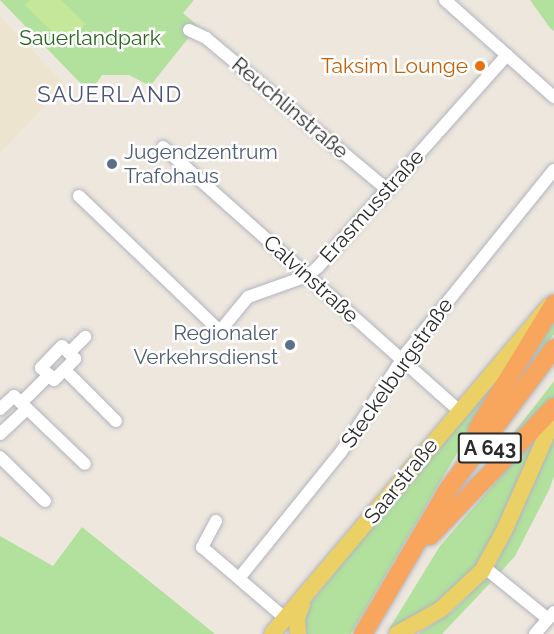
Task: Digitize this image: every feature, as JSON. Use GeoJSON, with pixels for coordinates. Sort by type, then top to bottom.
{"type":"FeatureCollection","features":[{"type":"Feature","properties":{"kind":"highway"},"geometry":{"type":"LineString","coordinates":[[448,488],[471,441],[554,302]]}},
{"type":"Feature","properties":{"kind":"highway","name":"A 643"},"geometry":{"type":"LineString","coordinates":[[363,634],[448,488],[554,348]]}},
{"type":"Feature","properties":{"kind":"highway","name":"A 643"},"geometry":{"type":"LineString","coordinates":[[374,634],[430,536],[554,364]]}},
{"type":"Feature","properties":{"kind":"highway"},"geometry":{"type":"LineString","coordinates":[[430,536],[554,407]]}},
{"type":"Feature","properties":{"kind":"main road","name":"Saarstraße"},"geometry":{"type":"LineString","coordinates":[[272,634],[310,592],[459,411],[554,302]]}},
{"type":"Feature","properties":{"kind":"main road"},"geometry":{"type":"LineString","coordinates":[[403,631],[440,610],[484,567],[504,531],[554,418]]}},
{"type":"Feature","properties":{"kind":"main road"},"geometry":{"type":"LineString","coordinates":[[299,633],[297,614],[310,592]]}},
{"type":"Feature","properties":{"kind":"main road"},"geometry":{"type":"LineString","coordinates":[[286,619],[299,633]]}},
{"type":"Feature","properties":{"kind":"street"},"geometry":{"type":"LineString","coordinates":[[445,0],[554,97]]}},
{"type":"Feature","properties":{"kind":"street","name":"Reuchlinstraße"},"geometry":{"type":"LineString","coordinates":[[189,30],[210,42],[388,189]]}},
{"type":"Feature","properties":{"kind":"street","name":"Erasmusstraße"},"geometry":{"type":"LineString","coordinates":[[79,196],[220,331],[248,297],[307,276],[507,55]]}},
{"type":"Feature","properties":{"kind":"street","name":"Calvinstraße"},"geometry":{"type":"LineString","coordinates":[[163,147],[401,362],[459,411]]}},
{"type":"Feature","properties":{"kind":"street","name":"Steckelburgstraße"},"geometry":{"type":"LineString","coordinates":[[240,577],[341,452],[401,362],[554,170]]}},
{"type":"Feature","properties":{"kind":"street"},"geometry":{"type":"LineString","coordinates":[[69,353],[86,337]]}},
{"type":"Feature","properties":{"kind":"street"},"geometry":{"type":"LineString","coordinates":[[62,346],[75,359],[65,370],[54,380],[41,368],[62,346]]}},
{"type":"Feature","properties":{"kind":"street"},"geometry":{"type":"LineString","coordinates":[[65,370],[116,421]]}},
{"type":"Feature","properties":{"kind":"street"},"geometry":{"type":"LineString","coordinates":[[0,434],[48,375]]}},
{"type":"Feature","properties":{"kind":"street"},"geometry":{"type":"LineString","coordinates":[[0,409],[14,396],[85,464]]}},
{"type":"Feature","properties":{"kind":"street"},"geometry":{"type":"LineString","coordinates":[[0,457],[45,501]]}},
{"type":"Feature","properties":{"kind":"street"},"geometry":{"type":"LineString","coordinates":[[216,521],[200,545],[240,577],[286,619]]}},
{"type":"Feature","properties":{"kind":"street"},"geometry":{"type":"LineString","coordinates":[[484,567],[551,615],[535,634]]}},
{"type":"Feature","properties":{"kind":"shaded area"},"geometry":{"type":"Polygon","coordinates":[[[0,16],[65,85],[0,153],[0,16]]]}},
{"type":"Feature","properties":{"kind":"green space","name":"Sauerlandpark"},"geometry":{"type":"Polygon","coordinates":[[[0,0],[194,0],[183,13],[198,26],[150,86],[129,75],[102,75],[90,93],[0,0]]]}},
{"type":"Feature","properties":{"kind":"green space"},"geometry":{"type":"Polygon","coordinates":[[[30,0],[61,0],[86,24],[66,45],[25,5],[30,0]]]}},
{"type":"Feature","properties":{"kind":"green space"},"geometry":{"type":"Polygon","coordinates":[[[530,0],[554,0],[554,31],[550,28],[530,0]]]}},
{"type":"Feature","properties":{"kind":"green space"},"geometry":{"type":"Polygon","coordinates":[[[554,314],[554,334],[504,398],[554,314]]]}},
{"type":"Feature","properties":{"kind":"green space"},"geometry":{"type":"Polygon","coordinates":[[[520,346],[351,634],[307,634],[304,618],[311,602],[520,346]]]}},
{"type":"Feature","properties":{"kind":"green space"},"geometry":{"type":"Polygon","coordinates":[[[554,381],[554,399],[493,459],[537,403],[554,381]]]}},
{"type":"Feature","properties":{"kind":"green space"},"geometry":{"type":"Polygon","coordinates":[[[542,429],[510,510],[469,580],[417,618],[389,629],[440,546],[542,429]]]}},
{"type":"Feature","properties":{"kind":"green space"},"geometry":{"type":"Polygon","coordinates":[[[554,436],[554,476],[549,490],[515,556],[498,575],[493,571],[554,436]]]}},
{"type":"Feature","properties":{"kind":"green space"},"geometry":{"type":"Polygon","coordinates":[[[82,527],[215,634],[0,634],[0,536],[53,566],[82,527]]]}},
{"type":"Feature","properties":{"kind":"green space"},"geometry":{"type":"Polygon","coordinates":[[[490,574],[494,579],[442,634],[418,634],[453,611],[490,574]]]}},
{"type":"Feature","properties":{"kind":"place","name":"Taksim Lounge"},"geometry":{"type":"Point","coordinates":[480,66]}},
{"type":"Feature","properties":{"kind":"place","name":"Jugendzentrum Trafohaus"},"geometry":{"type":"Point","coordinates":[112,164]}},
{"type":"Feature","properties":{"kind":"place","name":"Regionaler Verkehrsdienst"},"geometry":{"type":"Point","coordinates":[290,345]}},
{"type":"Feature","properties":{"kind":"district","name":"SAUERLAND"},"geometry":{"type":"Point","coordinates":[110,95]}}]}
